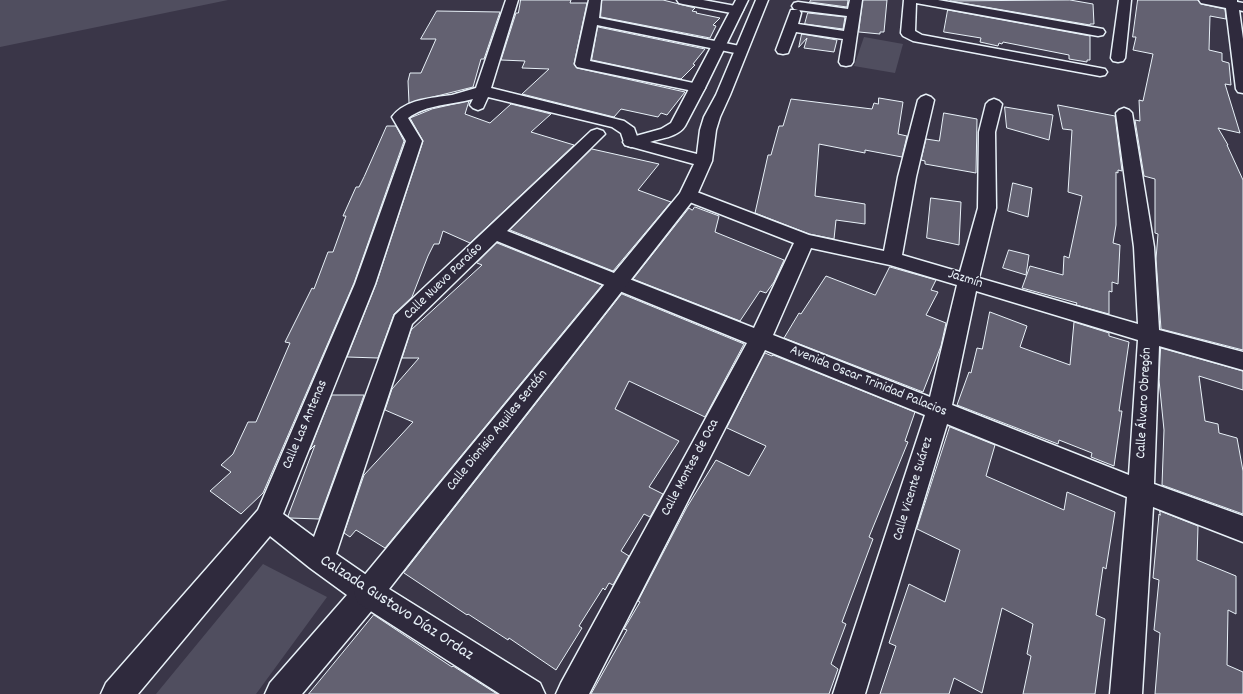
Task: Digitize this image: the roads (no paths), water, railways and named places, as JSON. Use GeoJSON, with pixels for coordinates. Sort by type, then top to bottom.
{"type":"FeatureCollection","features":[{"type":"Feature","properties":{"kind":"street"},"geometry":{"type":"LineString","coordinates":[[488,104],[512,0]]}},
{"type":"Feature","properties":{"kind":"street"},"geometry":{"type":"LineString","coordinates":[[594,0],[592,20],[582,64],[698,88]]}},
{"type":"Feature","properties":{"kind":"street"},"geometry":{"type":"LineString","coordinates":[[631,142],[667,132],[678,126],[739,5],[683,0]]}},
{"type":"Feature","properties":{"kind":"street","name":"Calle Dionisio Aquiles Serdán"},"geometry":{"type":"LineString","coordinates":[[281,694],[368,593],[688,196],[704,161],[708,130],[712,117],[723,95],[740,50],[762,0]]}},
{"type":"Feature","properties":{"kind":"street"},"geometry":{"type":"LineString","coordinates":[[846,62],[856,0]]}},
{"type":"Feature","properties":{"kind":"street"},"geometry":{"type":"LineString","coordinates":[[910,0],[908,33],[918,38],[1100,72]]}},
{"type":"Feature","properties":{"kind":"street"},"geometry":{"type":"LineString","coordinates":[[917,0],[1098,32]]}},
{"type":"Feature","properties":{"kind":"street"},"geometry":{"type":"LineString","coordinates":[[1118,58],[1123,0]]}},
{"type":"Feature","properties":{"kind":"street"},"geometry":{"type":"LineString","coordinates":[[1206,0],[1235,4],[1243,90]]}},
{"type":"Feature","properties":{"kind":"street"},"geometry":{"type":"LineString","coordinates":[[783,50],[799,3],[854,13]]}},
{"type":"Feature","properties":{"kind":"street"},"geometry":{"type":"LineString","coordinates":[[592,20],[740,50]]}},
{"type":"Feature","properties":{"kind":"street"},"geometry":{"type":"LineString","coordinates":[[791,27],[850,36]]}},
{"type":"Feature","properties":{"kind":"street","name":"Calle Las Antenas"},"geometry":{"type":"LineString","coordinates":[[116,694],[268,518],[365,284],[414,141],[400,117],[411,109],[430,102],[454,99],[488,104]]}},
{"type":"Feature","properties":{"kind":"street"},"geometry":{"type":"LineString","coordinates":[[892,259],[907,178],[926,100]]}},
{"type":"Feature","properties":{"kind":"street"},"geometry":{"type":"LineString","coordinates":[[488,104],[704,161]]}},
{"type":"Feature","properties":{"kind":"street"},"geometry":{"type":"LineString","coordinates":[[488,104],[618,124],[628,131],[631,142]]}},
{"type":"Feature","properties":{"kind":"street","name":"Calle Vicente Suárez"},"geometry":{"type":"LineString","coordinates":[[849,694],[939,410],[968,281],[988,208],[987,132],[994,104]]}},
{"type":"Feature","properties":{"kind":"street","name":"Calle Álvaro Obregón"},"geometry":{"type":"LineString","coordinates":[[1124,113],[1142,232],[1149,335],[1141,491],[1126,694]]}},
{"type":"Feature","properties":{"kind":"street","name":"Calle Nuevo Paraíso"},"geometry":{"type":"LineString","coordinates":[[320,559],[403,320],[597,134]]}},
{"type":"Feature","properties":{"kind":"street","name":"Jazmín"},"geometry":{"type":"LineString","coordinates":[[688,196],[805,240],[892,259],[1149,335],[1243,361]]}},
{"type":"Feature","properties":{"kind":"street","name":"Avenida Oscar Trinidad Palacios"},"geometry":{"type":"LineString","coordinates":[[495,233],[1141,491],[1243,529]]}},
{"type":"Feature","properties":{"kind":"street","name":"Calle Montes de Oca"},"geometry":{"type":"LineString","coordinates":[[572,694],[760,339],[805,240]]}},
{"type":"Feature","properties":{"kind":"street","name":"Calzada Gustavo Díaz Ordaz"},"geometry":{"type":"LineString","coordinates":[[268,518],[320,559],[368,593],[529,694]]}}]}
